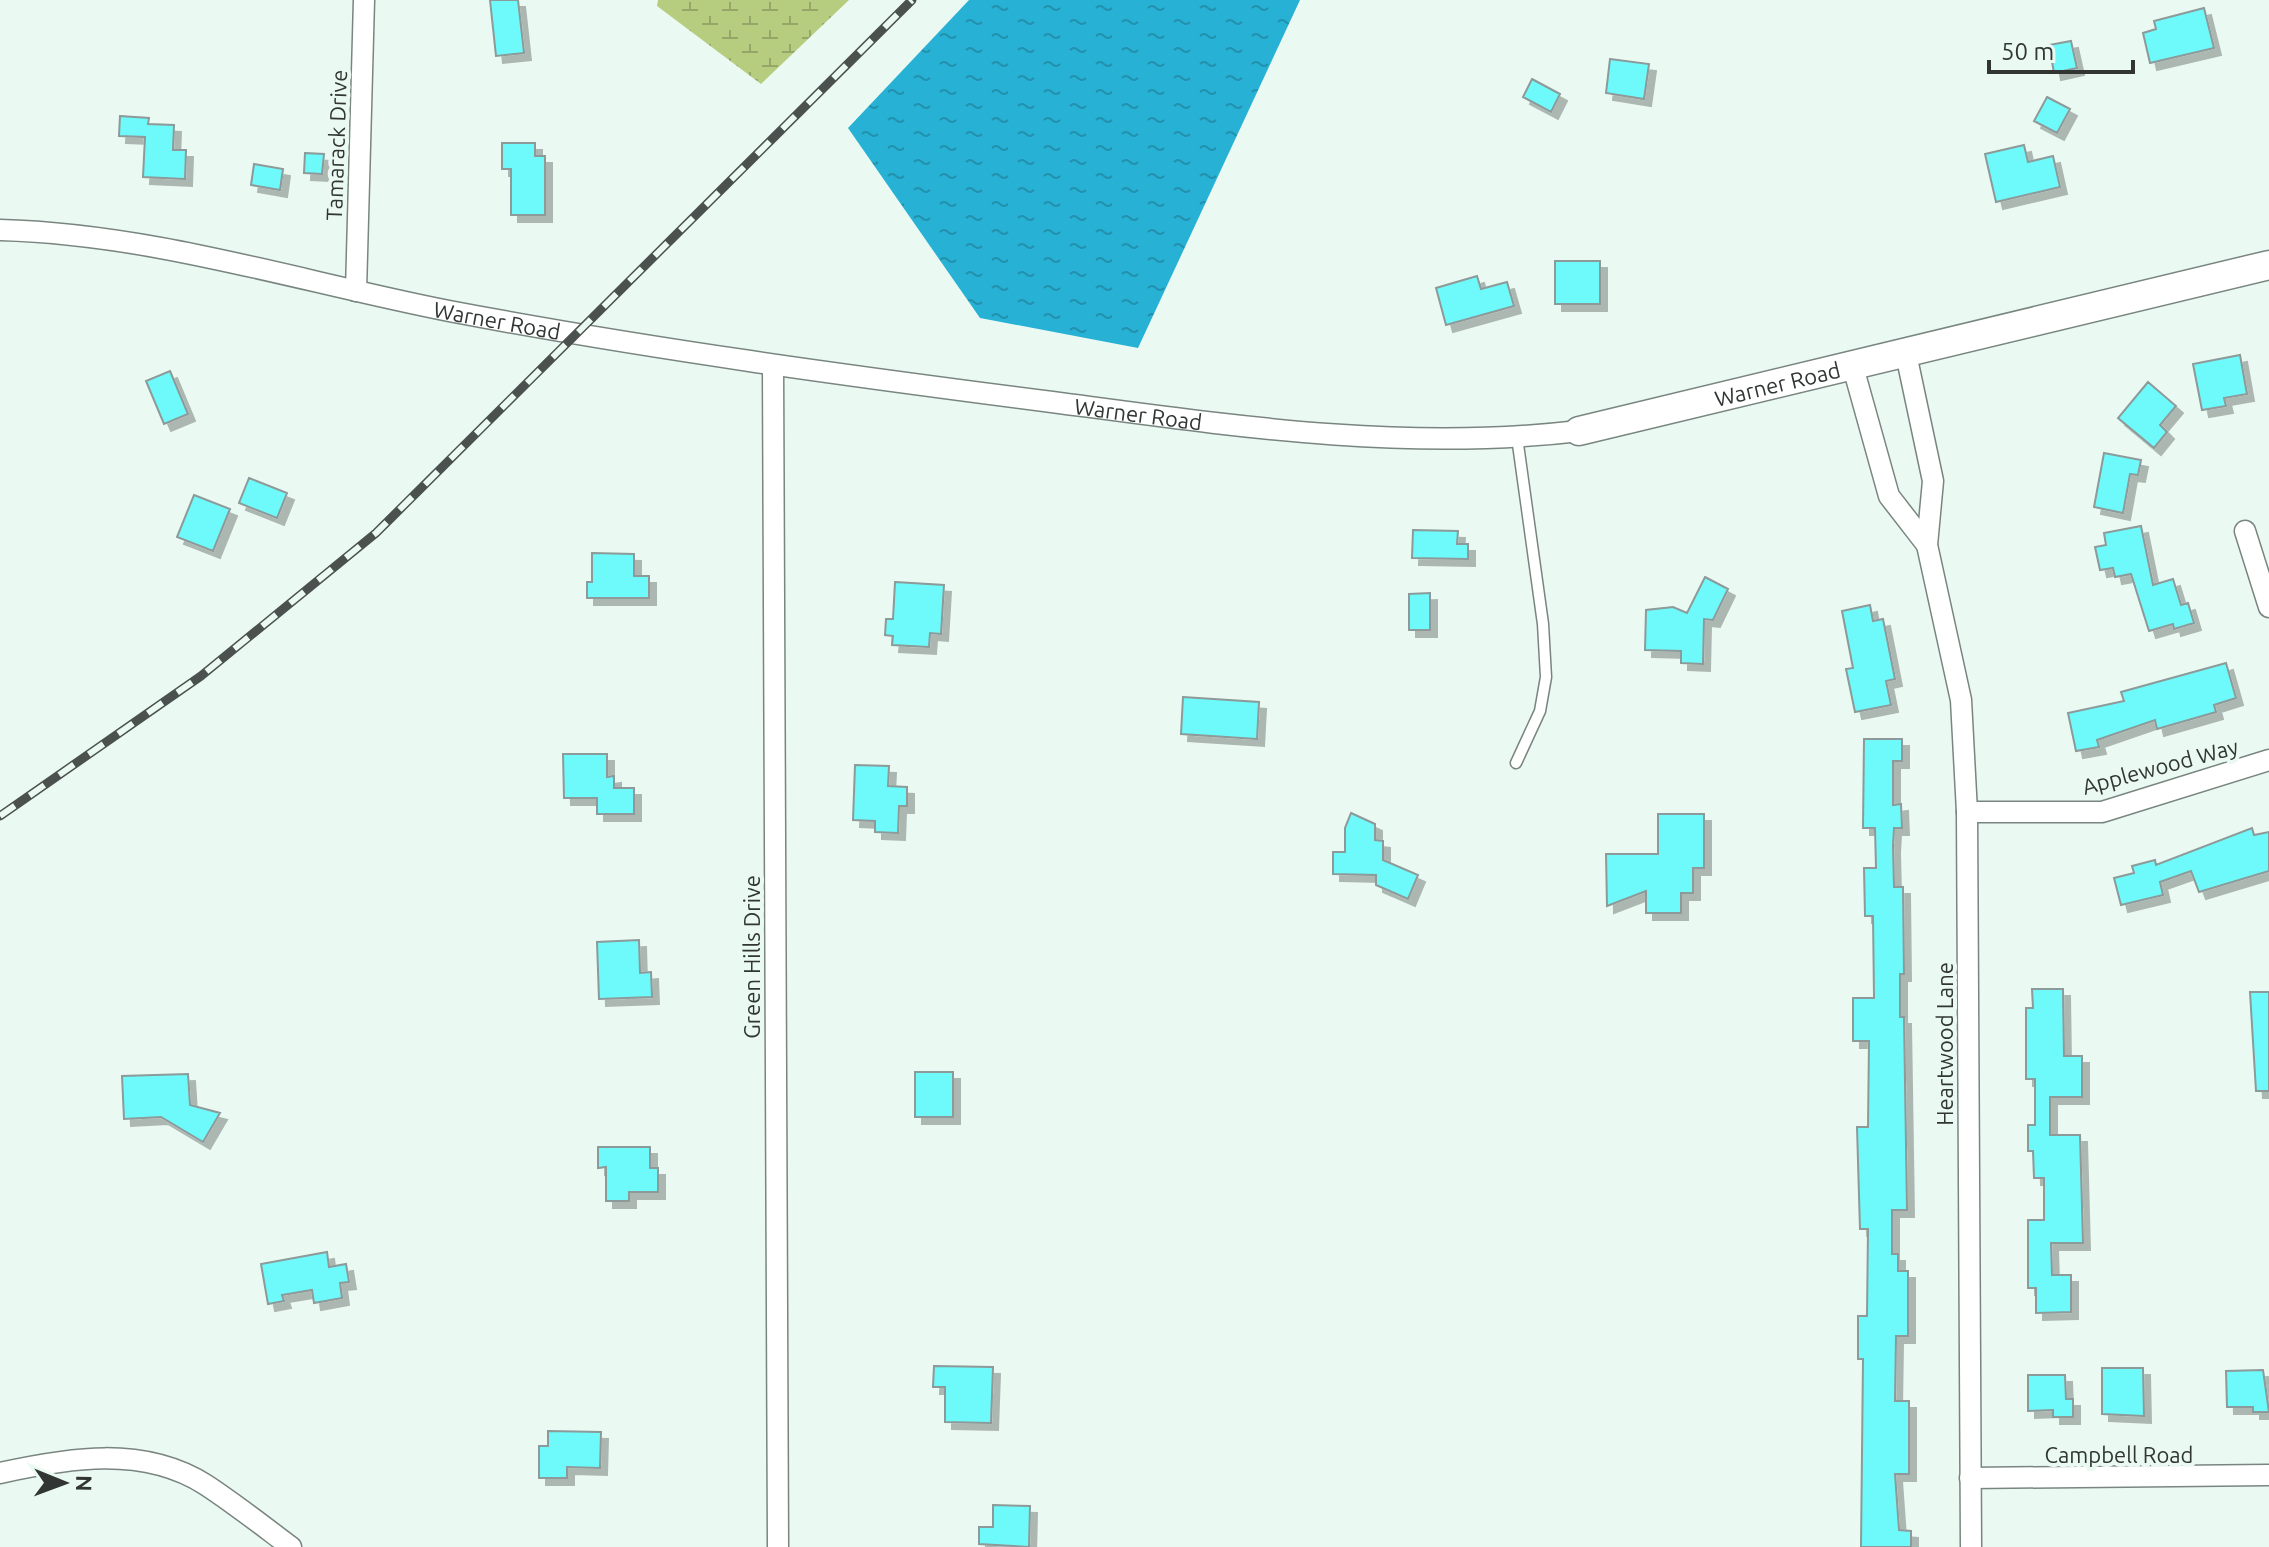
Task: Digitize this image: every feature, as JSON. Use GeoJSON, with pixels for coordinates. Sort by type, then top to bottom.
{"type":"FeatureCollection","features":[{"type":"Feature","properties":{"kind":"street","name":"Tamarack Drive"},"geometry":{"type":"LineString","coordinates":[[356,291],[364,0]]}},
{"type":"Feature","properties":{"kind":"street","name":"Warner Road"},"geometry":{"type":"LineString","coordinates":[[0,230],[74,236],[165,250],[449,311],[773,367],[1251,428],[1458,441],[1579,431],[2269,265]]}},
{"type":"Feature","properties":{"kind":"street","name":"Heartwood Lane"},"geometry":{"type":"LineString","coordinates":[[1906,354],[1933,481],[1927,545],[1961,700],[1967,812],[1971,1547]]}},
{"type":"Feature","properties":{"kind":"street","name":"Green Hills Drive"},"geometry":{"type":"LineString","coordinates":[[773,367],[778,1547]]}},
{"type":"Feature","properties":{"kind":"street","name":"Heartwood Lane"},"geometry":{"type":"LineString","coordinates":[[1853,367],[1889,496],[1927,545]]}},
{"type":"Feature","properties":{"kind":"street"},"geometry":{"type":"LineString","coordinates":[[2245,531],[2269,607]]}},
{"type":"Feature","properties":{"kind":"street","name":"Applewood Way"},"geometry":{"type":"LineString","coordinates":[[1967,812],[2102,812],[2269,760]]}},
{"type":"Feature","properties":{"kind":"street"},"geometry":{"type":"LineString","coordinates":[[0,1473],[90,1458],[135,1460],[163,1466],[203,1483],[291,1547]]}},
{"type":"Feature","properties":{"kind":"street","name":"Campbell Road"},"geometry":{"type":"LineString","coordinates":[[1970,1478],[2269,1475]]}},
{"type":"Feature","properties":{"kind":"lane"},"geometry":{"type":"LineString","coordinates":[[1516,763],[1540,711],[1546,677],[1543,624],[1517,437]]}},
{"type":"Feature","properties":{"kind":"green space"},"geometry":{"type":"Polygon","coordinates":[[[658,0],[849,0],[761,84],[657,6],[658,0]]]}},
{"type":"Feature","properties":{"kind":"water"},"geometry":{"type":"Polygon","coordinates":[[[969,0],[1300,0],[1138,348],[980,318],[848,128],[969,0]]]}},
{"type":"Feature","properties":{"kind":"building"},"geometry":{"type":"Polygon","coordinates":[[[490,0],[518,0],[524,53],[496,56],[490,0]]]}},
{"type":"Feature","properties":{"kind":"building"},"geometry":{"type":"Polygon","coordinates":[[[2204,8],[2214,48],[2150,63],[2143,33],[2156,29],[2154,21],[2204,8]]]}},
{"type":"Feature","properties":{"kind":"building"},"geometry":{"type":"Polygon","coordinates":[[[2071,41],[2077,68],[2054,73],[2049,45],[2071,41]]]}},
{"type":"Feature","properties":{"kind":"building"},"geometry":{"type":"Polygon","coordinates":[[[1610,59],[1649,64],[1644,99],[1606,93],[1610,59]]]}},
{"type":"Feature","properties":{"kind":"building"},"geometry":{"type":"Polygon","coordinates":[[[1532,79],[1560,94],[1551,112],[1523,97],[1532,79]]]}},
{"type":"Feature","properties":{"kind":"building"},"geometry":{"type":"Polygon","coordinates":[[[2047,97],[2070,109],[2057,133],[2034,121],[2047,97]]]}},
{"type":"Feature","properties":{"kind":"building"},"geometry":{"type":"Polygon","coordinates":[[[120,116],[149,118],[148,124],[174,125],[173,150],[186,150],[185,179],[143,177],[145,137],[119,136],[120,116]]]}},
{"type":"Feature","properties":{"kind":"building"},"geometry":{"type":"Polygon","coordinates":[[[502,143],[535,143],[535,156],[545,156],[545,215],[511,215],[511,169],[502,169],[502,143]]]}},
{"type":"Feature","properties":{"kind":"building"},"geometry":{"type":"Polygon","coordinates":[[[2024,145],[2028,162],[2053,156],[2060,187],[1996,202],[1985,154],[2024,145]]]}},
{"type":"Feature","properties":{"kind":"building"},"geometry":{"type":"Polygon","coordinates":[[[305,153],[324,154],[322,174],[304,173],[305,153]]]}},
{"type":"Feature","properties":{"kind":"building"},"geometry":{"type":"Polygon","coordinates":[[[254,164],[283,169],[280,190],[251,185],[254,164]]]}},
{"type":"Feature","properties":{"kind":"building"},"geometry":{"type":"Polygon","coordinates":[[[1555,261],[1600,261],[1600,304],[1555,304],[1555,261]]]}},
{"type":"Feature","properties":{"kind":"building"},"geometry":{"type":"Polygon","coordinates":[[[1477,276],[1481,289],[1507,282],[1514,306],[1446,325],[1436,288],[1477,276]]]}},
{"type":"Feature","properties":{"kind":"building"},"geometry":{"type":"Polygon","coordinates":[[[2240,355],[2247,394],[2224,398],[2226,406],[2202,410],[2193,364],[2240,355]]]}},
{"type":"Feature","properties":{"kind":"building"},"geometry":{"type":"Polygon","coordinates":[[[170,371],[188,414],[164,424],[146,381],[170,371]]]}},
{"type":"Feature","properties":{"kind":"building"},"geometry":{"type":"Polygon","coordinates":[[[2148,382],[2176,406],[2160,425],[2167,432],[2154,448],[2118,418],[2148,382]]]}},
{"type":"Feature","properties":{"kind":"building"},"geometry":{"type":"Polygon","coordinates":[[[2104,453],[2141,460],[2138,475],[2130,474],[2123,513],[2094,507],[2104,453]]]}},
{"type":"Feature","properties":{"kind":"building"},"geometry":{"type":"Polygon","coordinates":[[[249,478],[287,493],[277,518],[239,503],[249,478]]]}},
{"type":"Feature","properties":{"kind":"building"},"geometry":{"type":"Polygon","coordinates":[[[194,495],[230,509],[213,551],[177,537],[194,495]]]}},
{"type":"Feature","properties":{"kind":"building"},"geometry":{"type":"Polygon","coordinates":[[[2141,526],[2153,585],[2173,579],[2181,605],[2188,603],[2194,623],[2174,629],[2173,624],[2149,631],[2131,574],[2115,577],[2113,568],[2100,570],[2095,547],[2106,545],[2104,533],[2141,526]]]}},
{"type":"Feature","properties":{"kind":"building"},"geometry":{"type":"Polygon","coordinates":[[[1413,530],[1458,531],[1457,544],[1468,544],[1468,559],[1412,558],[1413,530]]]}},
{"type":"Feature","properties":{"kind":"building"},"geometry":{"type":"Polygon","coordinates":[[[592,553],[634,554],[634,576],[649,576],[649,598],[587,598],[587,582],[592,582],[592,553]]]}},
{"type":"Feature","properties":{"kind":"building"},"geometry":{"type":"Polygon","coordinates":[[[1705,577],[1728,589],[1713,620],[1704,619],[1703,664],[1681,663],[1681,651],[1645,650],[1646,610],[1673,607],[1687,613],[1705,577]]]}},
{"type":"Feature","properties":{"kind":"building"},"geometry":{"type":"Polygon","coordinates":[[[895,582],[944,585],[941,634],[930,633],[929,647],[892,645],[893,636],[885,635],[886,619],[893,619],[895,582]]]}},
{"type":"Feature","properties":{"kind":"building"},"geometry":{"type":"Polygon","coordinates":[[[1430,593],[1430,630],[1409,630],[1409,594],[1430,593]]]}},
{"type":"Feature","properties":{"kind":"building"},"geometry":{"type":"Polygon","coordinates":[[[1870,605],[1873,621],[1883,619],[1895,679],[1886,681],[1891,705],[1855,712],[1846,669],[1853,668],[1842,611],[1870,605]]]}},
{"type":"Feature","properties":{"kind":"building"},"geometry":{"type":"Polygon","coordinates":[[[2226,663],[2236,698],[2214,705],[2216,712],[2157,729],[2155,720],[2097,740],[2099,747],[2076,751],[2068,713],[2124,701],[2121,692],[2226,663]]]}},
{"type":"Feature","properties":{"kind":"building"},"geometry":{"type":"Polygon","coordinates":[[[1183,697],[1259,702],[1257,739],[1181,734],[1183,697]]]}},
{"type":"Feature","properties":{"kind":"building"},"geometry":{"type":"Polygon","coordinates":[[[1864,739],[1902,739],[1902,761],[1893,761],[1893,805],[1901,804],[1902,828],[1894,828],[1893,846],[1894,887],[1903,887],[1904,974],[1900,974],[1900,1017],[1904,1017],[1907,1210],[1892,1210],[1892,1254],[1898,1254],[1898,1271],[1908,1271],[1908,1336],[1896,1336],[1895,1401],[1909,1401],[1909,1474],[1895,1474],[1899,1530],[1911,1531],[1911,1547],[1861,1547],[1863,1359],[1858,1359],[1858,1316],[1867,1316],[1868,1229],[1860,1229],[1857,1127],[1868,1127],[1869,1041],[1853,1041],[1853,998],[1874,998],[1873,916],[1865,916],[1864,868],[1876,868],[1875,828],[1863,828],[1864,739]]]}},
{"type":"Feature","properties":{"kind":"building"},"geometry":{"type":"Polygon","coordinates":[[[563,754],[607,754],[607,777],[614,776],[614,788],[634,788],[634,814],[597,814],[597,798],[564,798],[563,754]]]}},
{"type":"Feature","properties":{"kind":"building"},"geometry":{"type":"Polygon","coordinates":[[[855,765],[889,766],[888,786],[907,787],[907,806],[899,806],[898,833],[875,832],[875,821],[853,820],[855,765]]]}},
{"type":"Feature","properties":{"kind":"building"},"geometry":{"type":"Polygon","coordinates":[[[1351,813],[1375,824],[1375,840],[1383,841],[1383,860],[1418,875],[1408,899],[1376,885],[1376,875],[1333,874],[1333,852],[1345,852],[1345,828],[1351,813]]]}},
{"type":"Feature","properties":{"kind":"building"},"geometry":{"type":"Polygon","coordinates":[[[1658,814],[1704,814],[1704,868],[1693,868],[1693,893],[1681,893],[1681,913],[1646,913],[1646,891],[1607,906],[1606,854],[1658,854],[1658,814]]]}},
{"type":"Feature","properties":{"kind":"building"},"geometry":{"type":"Polygon","coordinates":[[[2252,828],[2254,835],[2269,832],[2269,871],[2199,892],[2191,871],[2160,882],[2163,895],[2121,905],[2114,878],[2134,873],[2132,866],[2155,860],[2156,865],[2252,828]]]}},
{"type":"Feature","properties":{"kind":"building"},"geometry":{"type":"Polygon","coordinates":[[[639,940],[640,973],[651,972],[652,997],[599,999],[597,942],[639,940]]]}},
{"type":"Feature","properties":{"kind":"building"},"geometry":{"type":"Polygon","coordinates":[[[2032,989],[2063,989],[2064,1056],[2082,1056],[2082,1097],[2050,1097],[2050,1135],[2080,1135],[2083,1243],[2051,1243],[2052,1275],[2071,1275],[2071,1312],[2036,1313],[2036,1288],[2028,1288],[2028,1220],[2044,1220],[2044,1178],[2034,1178],[2033,1151],[2028,1151],[2028,1125],[2035,1125],[2035,1079],[2026,1079],[2026,1008],[2033,1008],[2032,989]]]}},
{"type":"Feature","properties":{"kind":"building"},"geometry":{"type":"Polygon","coordinates":[[[2250,992],[2269,992],[2269,1091],[2256,1091],[2250,992]]]}},
{"type":"Feature","properties":{"kind":"building"},"geometry":{"type":"Polygon","coordinates":[[[915,1072],[953,1072],[953,1117],[915,1117],[915,1072]]]}},
{"type":"Feature","properties":{"kind":"building"},"geometry":{"type":"Polygon","coordinates":[[[188,1074],[190,1105],[220,1113],[203,1142],[161,1117],[124,1119],[122,1076],[188,1074]]]}},
{"type":"Feature","properties":{"kind":"building"},"geometry":{"type":"Polygon","coordinates":[[[598,1147],[650,1147],[650,1168],[658,1168],[658,1192],[629,1192],[629,1201],[606,1201],[606,1167],[598,1168],[598,1147]]]}},
{"type":"Feature","properties":{"kind":"building"},"geometry":{"type":"Polygon","coordinates":[[[327,1252],[329,1267],[346,1264],[349,1282],[340,1283],[342,1298],[314,1303],[312,1290],[282,1295],[284,1301],[268,1304],[261,1264],[327,1252]]]}},
{"type":"Feature","properties":{"kind":"building"},"geometry":{"type":"Polygon","coordinates":[[[934,1366],[993,1367],[991,1423],[945,1422],[945,1387],[933,1387],[934,1366]]]}},
{"type":"Feature","properties":{"kind":"building"},"geometry":{"type":"Polygon","coordinates":[[[2102,1368],[2143,1368],[2144,1416],[2102,1414],[2102,1368]]]}},
{"type":"Feature","properties":{"kind":"building"},"geometry":{"type":"Polygon","coordinates":[[[2263,1370],[2269,1412],[2253,1412],[2253,1407],[2227,1407],[2226,1371],[2263,1370]]]}},
{"type":"Feature","properties":{"kind":"building"},"geometry":{"type":"Polygon","coordinates":[[[2028,1375],[2065,1375],[2066,1399],[2073,1399],[2073,1417],[2053,1417],[2053,1410],[2028,1411],[2028,1375]]]}},
{"type":"Feature","properties":{"kind":"building"},"geometry":{"type":"Polygon","coordinates":[[[548,1431],[601,1432],[600,1468],[567,1467],[567,1478],[539,1478],[539,1446],[548,1446],[548,1431]]]}},
{"type":"Feature","properties":{"kind":"building"},"geometry":{"type":"Polygon","coordinates":[[[993,1505],[1030,1506],[1029,1547],[979,1544],[979,1527],[993,1527],[993,1505]]]}},
{"type":"Feature","properties":{"kind":"railway"},"geometry":{"type":"LineString","coordinates":[[0,816],[201,676],[376,533],[912,0]]}}]}
